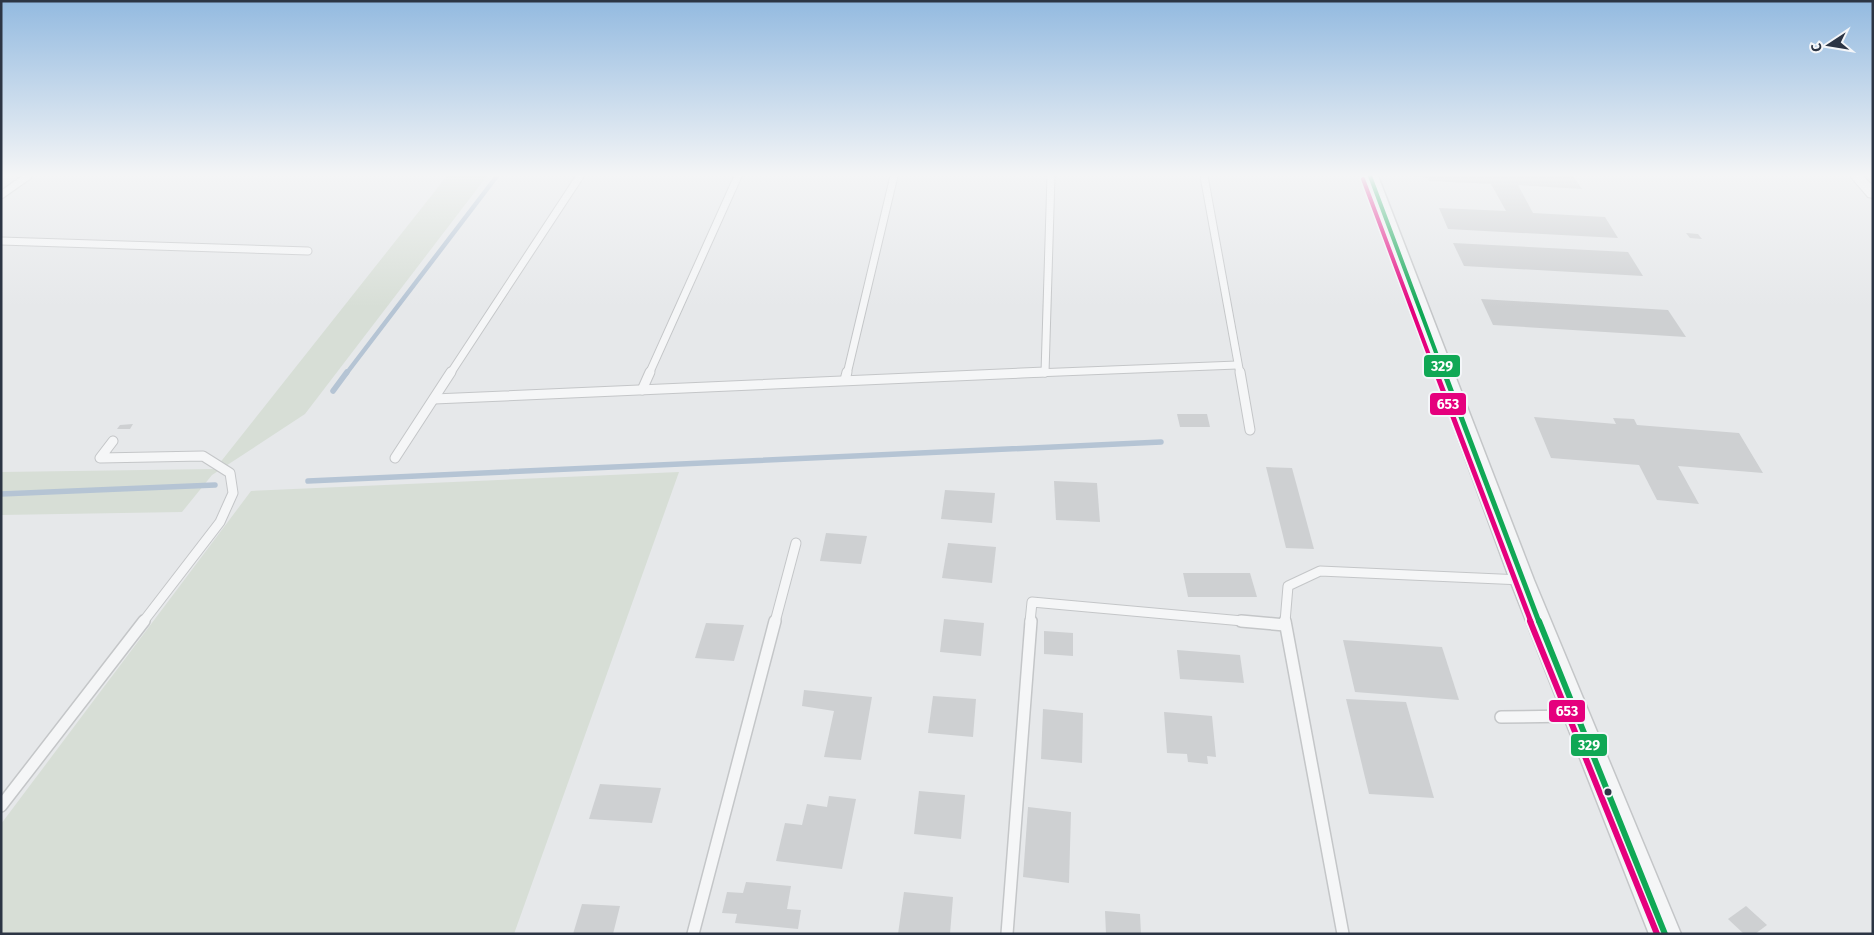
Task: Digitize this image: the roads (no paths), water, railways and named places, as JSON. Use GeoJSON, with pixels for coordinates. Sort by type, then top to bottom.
{"type":"FeatureCollection","features":[{"type":"Feature","properties":{"kind":"street"},"geometry":{"type":"LineString","coordinates":[[1386,220],[1522,580],[1665,934]]}},
{"type":"Feature","properties":{"kind":"lane"},"geometry":{"type":"LineString","coordinates":[[395,458],[551,220]]}},
{"type":"Feature","properties":{"kind":"lane"},"geometry":{"type":"LineString","coordinates":[[642,390],[718,220]]}},
{"type":"Feature","properties":{"kind":"lane"},"geometry":{"type":"LineString","coordinates":[[845,380],[884,220]]}},
{"type":"Feature","properties":{"kind":"lane"},"geometry":{"type":"LineString","coordinates":[[1045,373],[1050,220]]}},
{"type":"Feature","properties":{"kind":"lane"},"geometry":{"type":"LineString","coordinates":[[1212,220],[1250,430]]}},
{"type":"Feature","properties":{"kind":"lane"},"geometry":{"type":"LineString","coordinates":[[1,241],[308,251]]}},
{"type":"Feature","properties":{"kind":"lane"},"geometry":{"type":"LineString","coordinates":[[434,399],[845,380],[1237,365]]}},
{"type":"Feature","properties":{"kind":"lane"},"geometry":{"type":"LineString","coordinates":[[1,806],[220,522],[233,493],[230,474],[203,456],[100,458],[113,441]]}},
{"type":"Feature","properties":{"kind":"lane"},"geometry":{"type":"LineString","coordinates":[[693,934],[796,543]]}},
{"type":"Feature","properties":{"kind":"lane"},"geometry":{"type":"LineString","coordinates":[[1344,934],[1285,624],[1288,586],[1320,571],[1522,580]]}},
{"type":"Feature","properties":{"kind":"lane"},"geometry":{"type":"LineString","coordinates":[[1007,934],[1032,602],[1285,624]]}},
{"type":"Feature","properties":{"kind":"lane"},"geometry":{"type":"LineString","coordinates":[[1501,717],[1578,716]]}},
{"type":"Feature","properties":{"kind":"waterway"},"geometry":{"type":"LineString","coordinates":[[346,374],[464,220]]}},
{"type":"Feature","properties":{"kind":"waterway"},"geometry":{"type":"LineString","coordinates":[[333,391],[347,372]]}},
{"type":"Feature","properties":{"kind":"waterway"},"geometry":{"type":"LineString","coordinates":[[308,481],[1161,442]]}},
{"type":"Feature","properties":{"kind":"waterway"},"geometry":{"type":"LineString","coordinates":[[1,494],[215,485]]}}]}
